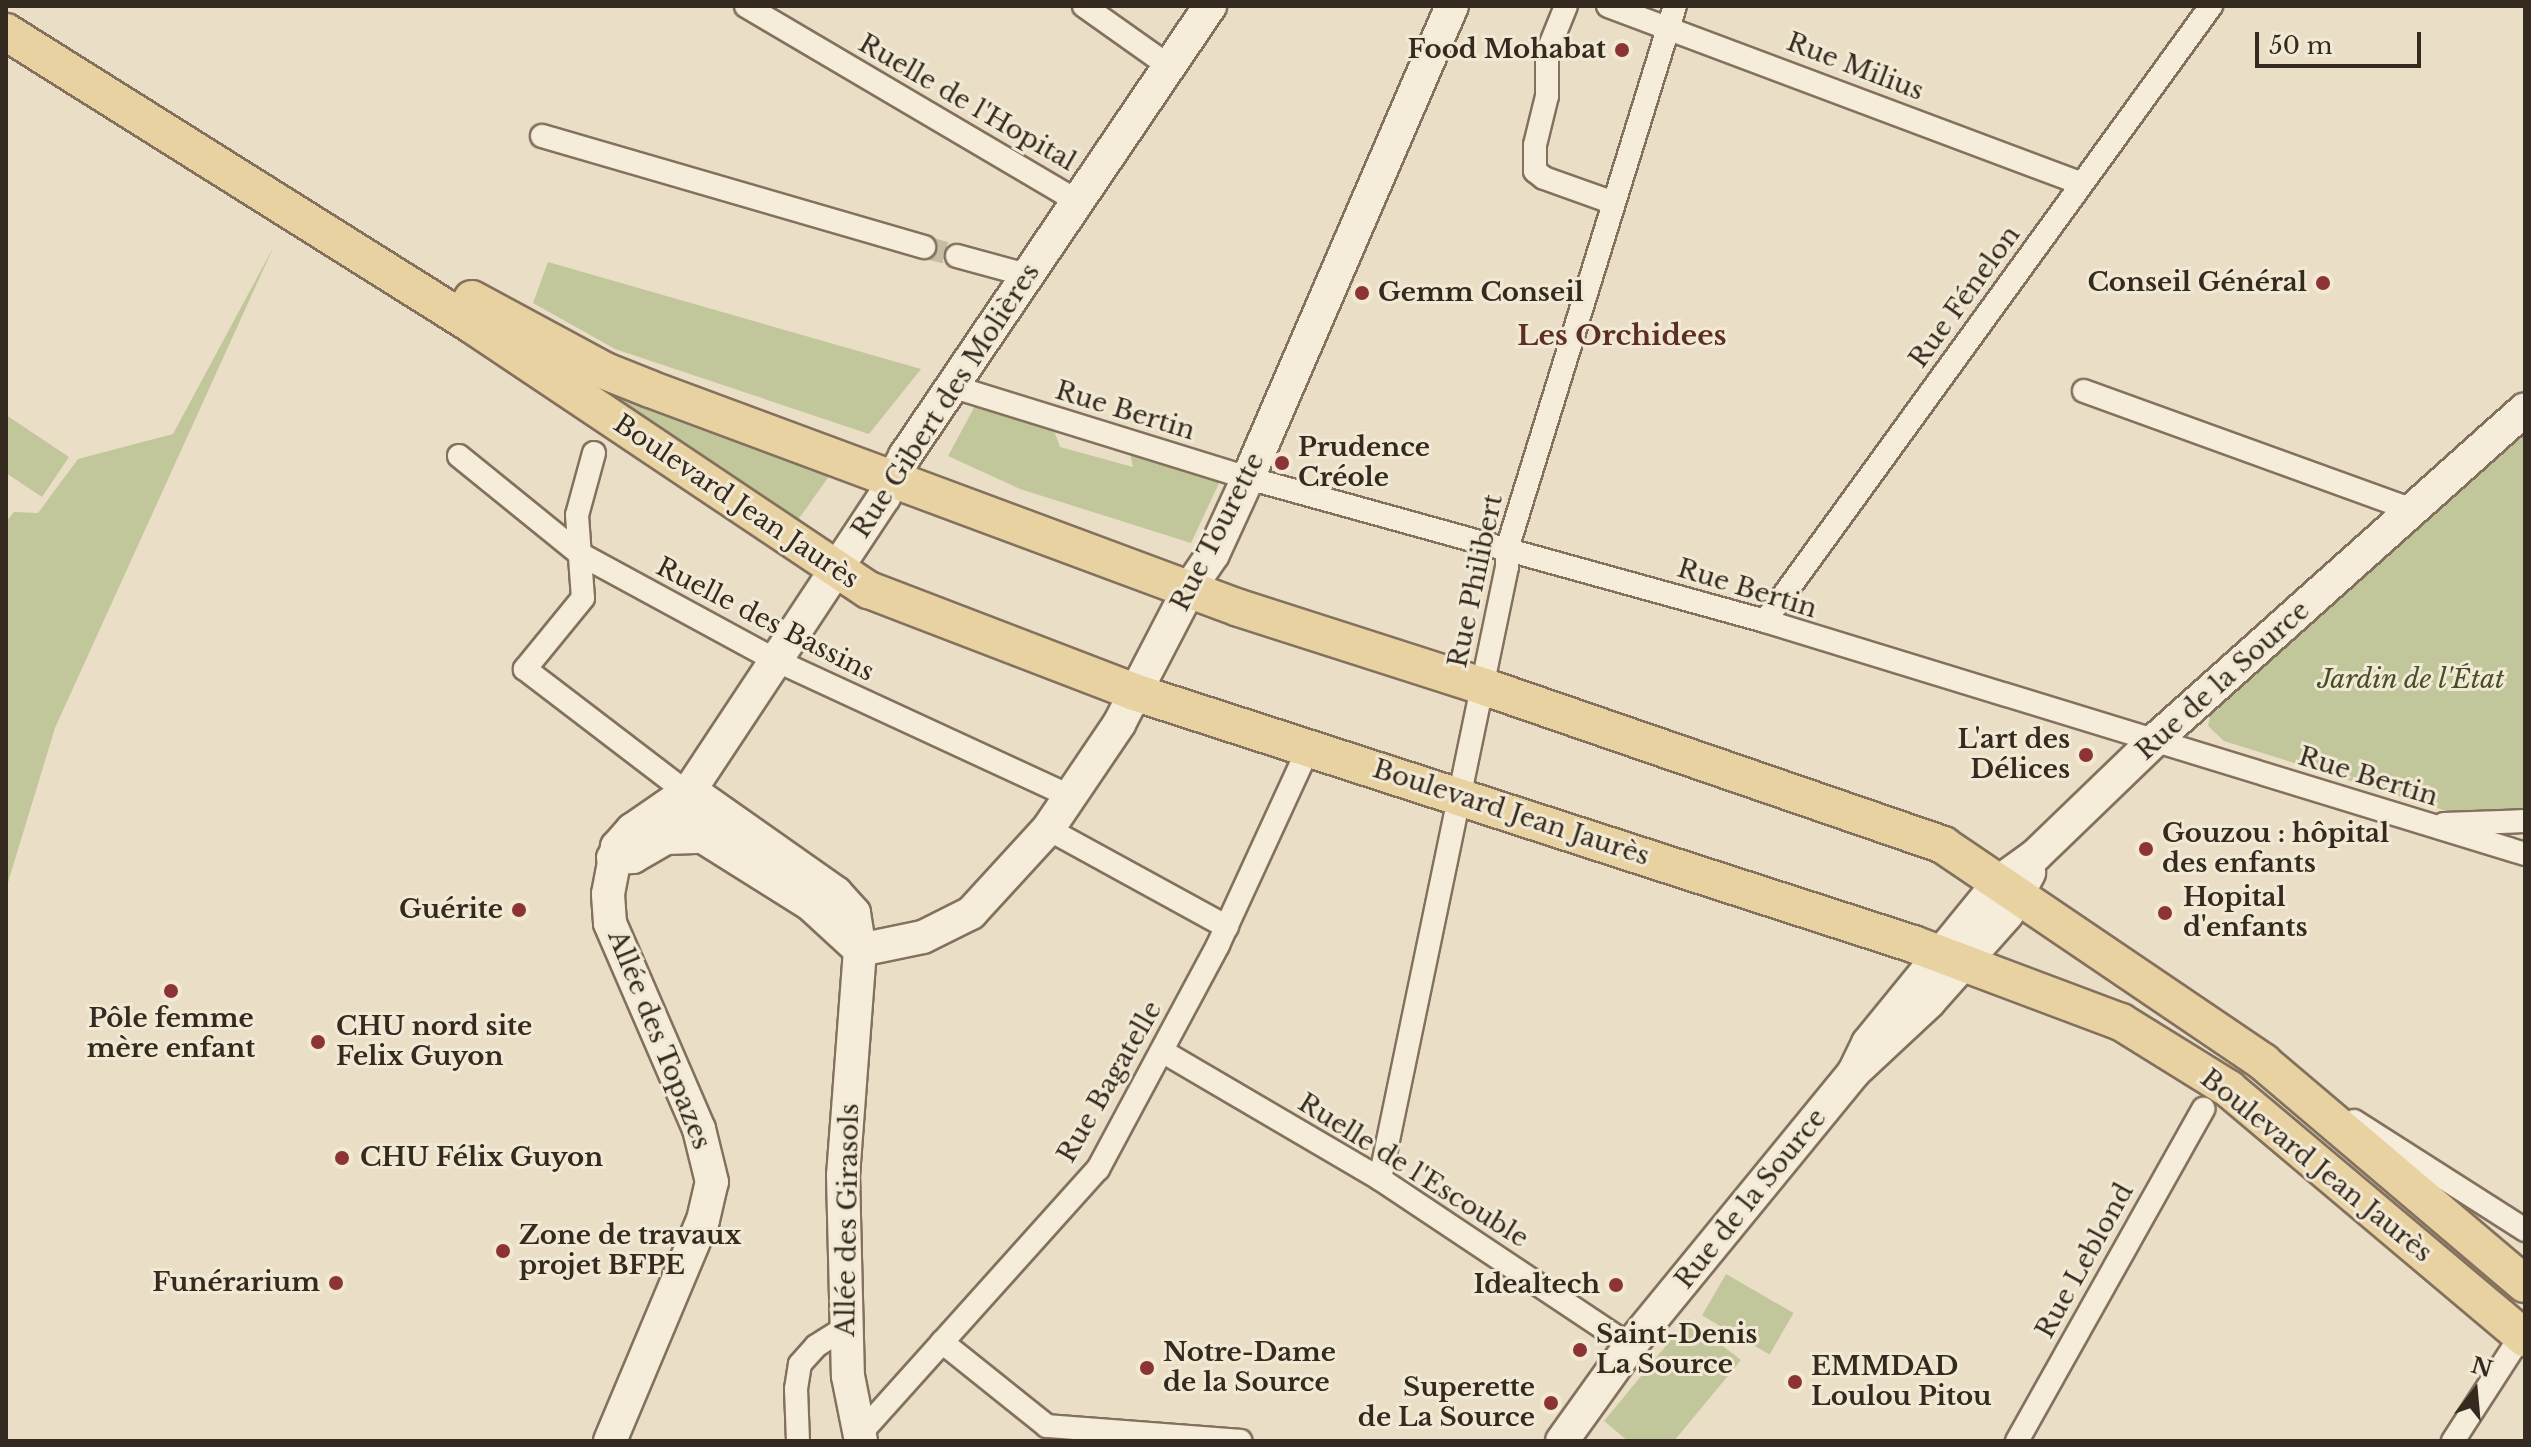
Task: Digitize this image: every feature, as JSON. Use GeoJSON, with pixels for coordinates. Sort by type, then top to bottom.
{"type":"FeatureCollection","features":[{"type":"Feature","properties":{"kind":"main road"},"geometry":{"type":"LineString","coordinates":[[11,6],[477,315]]}},
{"type":"Feature","properties":{"kind":"main road","name":"Rue Gibert des Molières"},"geometry":{"type":"LineString","coordinates":[[613,858],[617,847],[632,830],[688,793],[773,659],[895,478],[905,456],[951,386],[1210,6]]}},
{"type":"Feature","properties":{"kind":"main road","name":"Rue Tourette"},"geometry":{"type":"LineString","coordinates":[[860,950],[923,937],[971,913],[1048,829],[1137,693],[1189,589],[1213,554],[1248,478],[1452,6]]}},
{"type":"Feature","properties":{"kind":"main road"},"geometry":{"type":"LineString","coordinates":[[6,32],[477,315]]}},
{"type":"Feature","properties":{"kind":"main road","name":"Boulevard Jean Jaurès"},"geometry":{"type":"LineString","coordinates":[[477,315],[605,371],[1189,589],[1905,829],[1962,855],[2263,1062],[2525,1284]]}},
{"type":"Feature","properties":{"kind":"main road","name":"Boulevard Jean Jaurès"},"geometry":{"type":"LineString","coordinates":[[477,315],[835,570],[869,590],[1137,693],[1952,958],[2121,1022],[2229,1089],[2523,1337]]}},
{"type":"Feature","properties":{"kind":"main road","name":"Rue de la Source"},"geometry":{"type":"LineString","coordinates":[[1562,1441],[1630,1346],[2036,855],[2155,740],[2525,409]]}},
{"type":"Feature","properties":{"kind":"main road"},"geometry":{"type":"LineString","coordinates":[[688,793],[688,818],[703,837],[810,904],[860,950]]}},
{"type":"Feature","properties":{"kind":"main road","name":"Allée des Girasols"},"geometry":{"type":"LineString","coordinates":[[688,793],[836,893],[854,913],[860,950],[843,1175],[848,1376],[860,1438]]}},
{"type":"Feature","properties":{"kind":"main road"},"geometry":{"type":"LineString","coordinates":[[613,858],[633,857],[666,838],[703,837]]}},
{"type":"Feature","properties":{"kind":"main road","name":"Allée des Topazes"},"geometry":{"type":"LineString","coordinates":[[610,1441],[700,1228],[712,1182],[699,1129],[610,923],[608,894],[613,858]]}},
{"type":"Feature","properties":{"kind":"street","name":"Ruelle de l'Hopital"},"geometry":{"type":"LineString","coordinates":[[746,6],[1077,201]]}},
{"type":"Feature","properties":{"kind":"street"},"geometry":{"type":"LineString","coordinates":[[1084,6],[1170,67]]}},
{"type":"Feature","properties":{"kind":"street"},"geometry":{"type":"LineString","coordinates":[[1566,6],[1547,53],[1547,96],[1535,145],[1535,171],[1544,178],[1614,203]]}},
{"type":"Feature","properties":{"kind":"street","name":"Rue Milius"},"geometry":{"type":"LineString","coordinates":[[1608,6],[1671,17],[2080,183]]}},
{"type":"Feature","properties":{"kind":"street","name":"Rue Fénelon"},"geometry":{"type":"LineString","coordinates":[[1765,621],[2211,6]]}},
{"type":"Feature","properties":{"kind":"street","name":"Rue Philibert"},"geometry":{"type":"LineString","coordinates":[[1380,1179],[1507,567],[1507,549],[1671,17]]}},
{"type":"Feature","properties":{"kind":"street"},"geometry":{"type":"LineString","coordinates":[[542,136],[924,247]]}},
{"type":"Feature","properties":{"kind":"street"},"geometry":{"type":"LineString","coordinates":[[957,256],[1027,275]]}},
{"type":"Feature","properties":{"kind":"street","name":"Rue Bertin"},"geometry":{"type":"LineString","coordinates":[[951,386],[1248,478],[1765,621],[2525,854]]}},
{"type":"Feature","properties":{"kind":"street"},"geometry":{"type":"LineString","coordinates":[[2084,391],[2412,510]]}},
{"type":"Feature","properties":{"kind":"street"},"geometry":{"type":"LineString","coordinates":[[594,453],[577,515],[583,598],[525,669],[688,793]]}},
{"type":"Feature","properties":{"kind":"street","name":"Ruelle des Bassins"},"geometry":{"type":"LineString","coordinates":[[459,456],[580,554],[773,659],[1070,796]]}},
{"type":"Feature","properties":{"kind":"street","name":"Rue Bagatelle"},"geometry":{"type":"LineString","coordinates":[[860,1438],[1098,1169],[1227,927],[1309,747]]}},
{"type":"Feature","properties":{"kind":"street"},"geometry":{"type":"LineString","coordinates":[[2427,824],[2525,821]]}},
{"type":"Feature","properties":{"kind":"street"},"geometry":{"type":"LineString","coordinates":[[1048,829],[1227,927]]}},
{"type":"Feature","properties":{"kind":"street","name":"Ruelle de l'Escouble"},"geometry":{"type":"LineString","coordinates":[[1162,1051],[1380,1179],[1630,1346]]}},
{"type":"Feature","properties":{"kind":"street"},"geometry":{"type":"LineString","coordinates":[[2263,1062],[2525,1230]]}},
{"type":"Feature","properties":{"kind":"street","name":"Rue Leblond"},"geometry":{"type":"LineString","coordinates":[[2017,1441],[2203,1109]]}},
{"type":"Feature","properties":{"kind":"street"},"geometry":{"type":"LineString","coordinates":[[798,1441],[796,1389],[800,1364],[816,1346],[847,1327]]}},
{"type":"Feature","properties":{"kind":"street"},"geometry":{"type":"LineString","coordinates":[[2453,1441],[2523,1337]]}},
{"type":"Feature","properties":{"kind":"street"},"geometry":{"type":"LineString","coordinates":[[942,1342],[1047,1426],[1240,1441]]}},
{"type":"Feature","properties":{"kind":"green space"},"geometry":{"type":"Polygon","coordinates":[[[274,246],[55,728],[6,889],[6,522],[14,512],[38,513],[78,459],[173,434],[274,246]]]}},
{"type":"Feature","properties":{"kind":"green space"},"geometry":{"type":"Polygon","coordinates":[[[548,262],[921,369],[869,434],[615,349],[533,303],[548,262]]]}},
{"type":"Feature","properties":{"kind":"green space"},"geometry":{"type":"Polygon","coordinates":[[[624,393],[835,468],[795,524],[617,400],[624,393]]]}},
{"type":"Feature","properties":{"kind":"green space"},"geometry":{"type":"Polygon","coordinates":[[[976,404],[1053,428],[1060,447],[1133,467],[1129,449],[1221,479],[1191,543],[1020,489],[948,456],[976,404]]]}},
{"type":"Feature","properties":{"kind":"green space"},"geometry":{"type":"Polygon","coordinates":[[[6,415],[69,457],[42,497],[6,473],[6,415]]]}},
{"type":"Feature","properties":{"kind":"green space","name":"Jardin de l'État"},"geometry":{"type":"Polygon","coordinates":[[[2525,425],[2525,811],[2453,813],[2224,741],[2208,726],[2213,703],[2525,425]]]}},
{"type":"Feature","properties":{"kind":"green space"},"geometry":{"type":"Polygon","coordinates":[[[1726,1274],[1794,1313],[1770,1355],[1702,1316],[1726,1274]]]}},
{"type":"Feature","properties":{"kind":"green space"},"geometry":{"type":"Polygon","coordinates":[[[1688,1319],[1741,1360],[1674,1441],[1628,1441],[1604,1421],[1688,1319]]]}},
{"type":"Feature","properties":{"kind":"tunnel"},"geometry":{"type":"LineString","coordinates":[[924,247],[957,256]]}},
{"type":"Feature","properties":{"kind":"place","name":"Food Mohabat"},"geometry":{"type":"Point","coordinates":[1622,50]}},
{"type":"Feature","properties":{"kind":"place","name":"Conseil Général"},"geometry":{"type":"Point","coordinates":[2323,283]}},
{"type":"Feature","properties":{"kind":"place","name":"Gemm Conseil"},"geometry":{"type":"Point","coordinates":[1362,293]}},
{"type":"Feature","properties":{"kind":"place","name":"Prudence Créole"},"geometry":{"type":"Point","coordinates":[1282,463]}},
{"type":"Feature","properties":{"kind":"place","name":"L'art des Délices"},"geometry":{"type":"Point","coordinates":[2086,755]}},
{"type":"Feature","properties":{"kind":"place","name":"Gouzou : hôpital des enfants"},"geometry":{"type":"Point","coordinates":[2146,849]}},
{"type":"Feature","properties":{"kind":"place","name":"Guérite"},"geometry":{"type":"Point","coordinates":[519,910]}},
{"type":"Feature","properties":{"kind":"place","name":"Hopital d'enfants"},"geometry":{"type":"Point","coordinates":[2165,913]}},
{"type":"Feature","properties":{"kind":"place","name":"Pôle femme mère enfant"},"geometry":{"type":"Point","coordinates":[171,991]}},
{"type":"Feature","properties":{"kind":"place","name":"CHU nord site Felix Guyon"},"geometry":{"type":"Point","coordinates":[318,1042]}},
{"type":"Feature","properties":{"kind":"place","name":"CHU Félix Guyon"},"geometry":{"type":"Point","coordinates":[342,1158]}},
{"type":"Feature","properties":{"kind":"place","name":"Zone de travaux projet BFPE"},"geometry":{"type":"Point","coordinates":[503,1251]}},
{"type":"Feature","properties":{"kind":"place","name":"Funérarium"},"geometry":{"type":"Point","coordinates":[336,1283]}},
{"type":"Feature","properties":{"kind":"place","name":"Idealtech"},"geometry":{"type":"Point","coordinates":[1616,1285]}},
{"type":"Feature","properties":{"kind":"place","name":"Saint-Denis La Source"},"geometry":{"type":"Point","coordinates":[1580,1350]}},
{"type":"Feature","properties":{"kind":"place","name":"Notre-Dame de la Source"},"geometry":{"type":"Point","coordinates":[1147,1368]}},
{"type":"Feature","properties":{"kind":"place","name":"EMMDAD Loulou Pitou"},"geometry":{"type":"Point","coordinates":[1795,1382]}},
{"type":"Feature","properties":{"kind":"place","name":"Superette de La Source"},"geometry":{"type":"Point","coordinates":[1551,1403]}},
{"type":"Feature","properties":{"kind":"district","name":"Les Orchidees"},"geometry":{"type":"Point","coordinates":[1622,336]}}]}
